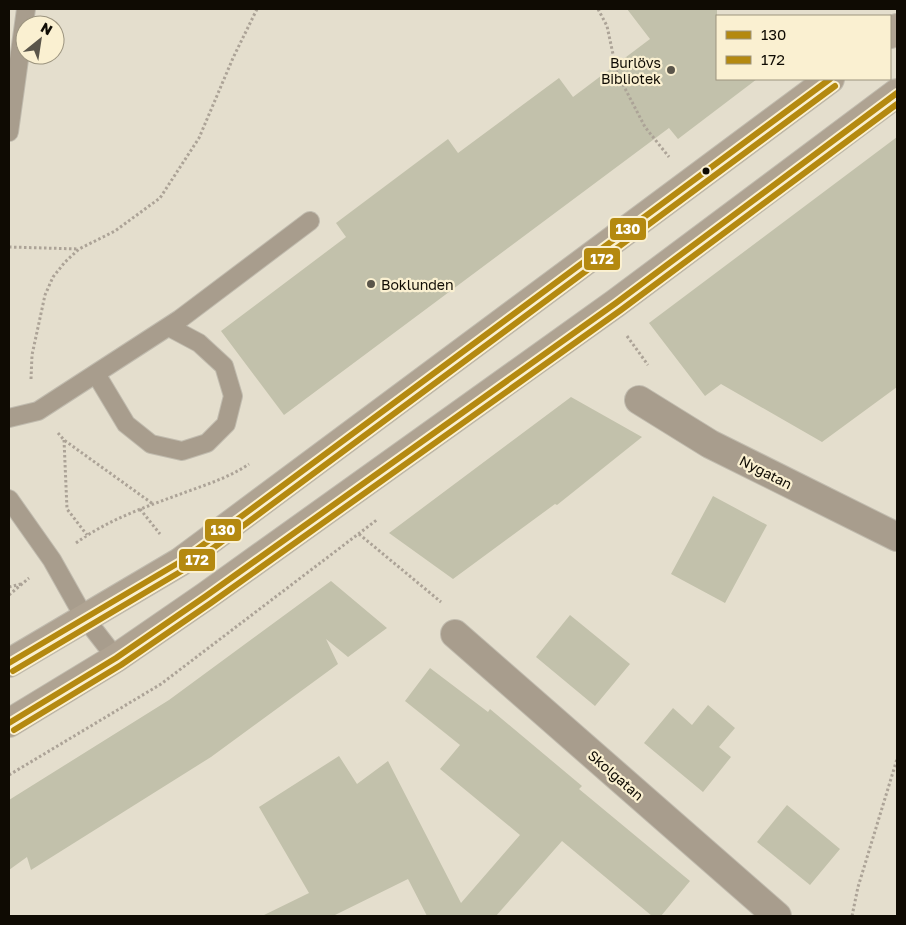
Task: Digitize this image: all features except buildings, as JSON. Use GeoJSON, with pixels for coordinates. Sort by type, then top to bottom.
{"type":"FeatureCollection","features":[{"type":"Feature","properties":{"kind":"main road"},"geometry":{"type":"LineString","coordinates":[[9,663],[180,562],[829,80]]}},
{"type":"Feature","properties":{"kind":"main road"},"geometry":{"type":"LineString","coordinates":[[9,723],[116,658],[616,303],[897,93]]}},
{"type":"Feature","properties":{"kind":"street","name":"Nygatan"},"geometry":{"type":"LineString","coordinates":[[639,400],[710,444],[897,538]]}},
{"type":"Feature","properties":{"kind":"street","name":"Skolgatan"},"geometry":{"type":"LineString","coordinates":[[455,634],[777,916]]}},
{"type":"Feature","properties":{"kind":"lane"},"geometry":{"type":"LineString","coordinates":[[9,132],[26,9]]}},
{"type":"Feature","properties":{"kind":"lane"},"geometry":{"type":"LineString","coordinates":[[9,418],[38,412],[168,327],[310,221]]}},
{"type":"Feature","properties":{"kind":"lane"},"geometry":{"type":"LineString","coordinates":[[96,374],[126,424],[151,444],[182,451],[207,443],[226,424],[233,396],[224,366],[199,343],[168,327]]}},
{"type":"Feature","properties":{"kind":"lane"},"geometry":{"type":"LineString","coordinates":[[9,499],[52,560],[84,617],[116,658]]}},
{"type":"Feature","properties":{"kind":"path"},"geometry":{"type":"LineString","coordinates":[[154,504],[64,440],[38,412],[32,396],[32,355],[45,295],[53,277],[65,262],[80,249],[115,231],[160,198],[199,138],[233,58],[257,9]]}},
{"type":"Feature","properties":{"kind":"path"},"geometry":{"type":"LineString","coordinates":[[598,9],[607,26],[617,73],[645,127],[672,161]]}},
{"type":"Feature","properties":{"kind":"path"},"geometry":{"type":"LineString","coordinates":[[9,247],[80,249]]}},
{"type":"Feature","properties":{"kind":"path"},"geometry":{"type":"LineString","coordinates":[[64,440],[67,509],[87,535]]}},
{"type":"Feature","properties":{"kind":"path"},"geometry":{"type":"LineString","coordinates":[[9,775],[162,684],[382,516]]}},
{"type":"Feature","properties":{"kind":"path"},"geometry":{"type":"LineString","coordinates":[[358,534],[445,605],[455,634]]}},
{"type":"Feature","properties":{"kind":"path"},"geometry":{"type":"LineString","coordinates":[[9,587],[21,584],[9,595]]}},
{"type":"Feature","properties":{"kind":"path"},"geometry":{"type":"LineString","coordinates":[[852,916],[858,887],[897,760]]}},
{"type":"Feature","properties":{"kind":"transit line","name":"130"},"geometry":{"type":"LineString","coordinates":[[9,663],[180,562],[829,80]]}},
{"type":"Feature","properties":{"kind":"transit line","name":"172"},"geometry":{"type":"LineString","coordinates":[[13,671],[185,569],[835,86]]}},
{"type":"Feature","properties":{"kind":"transit line","name":"130"},"geometry":{"type":"LineString","coordinates":[[9,723],[116,658],[206,596],[616,303],[897,93]]}},
{"type":"Feature","properties":{"kind":"transit line","name":"172"},"geometry":{"type":"LineString","coordinates":[[14,730],[121,665],[211,603],[621,310],[897,104]]}},
{"type":"Feature","properties":{"kind":"place","name":"Burlövs Bibliotek"},"geometry":{"type":"Point","coordinates":[671,70]}},
{"type":"Feature","properties":{"kind":"place","name":"Boklunden"},"geometry":{"type":"Point","coordinates":[371,284]}}]}
